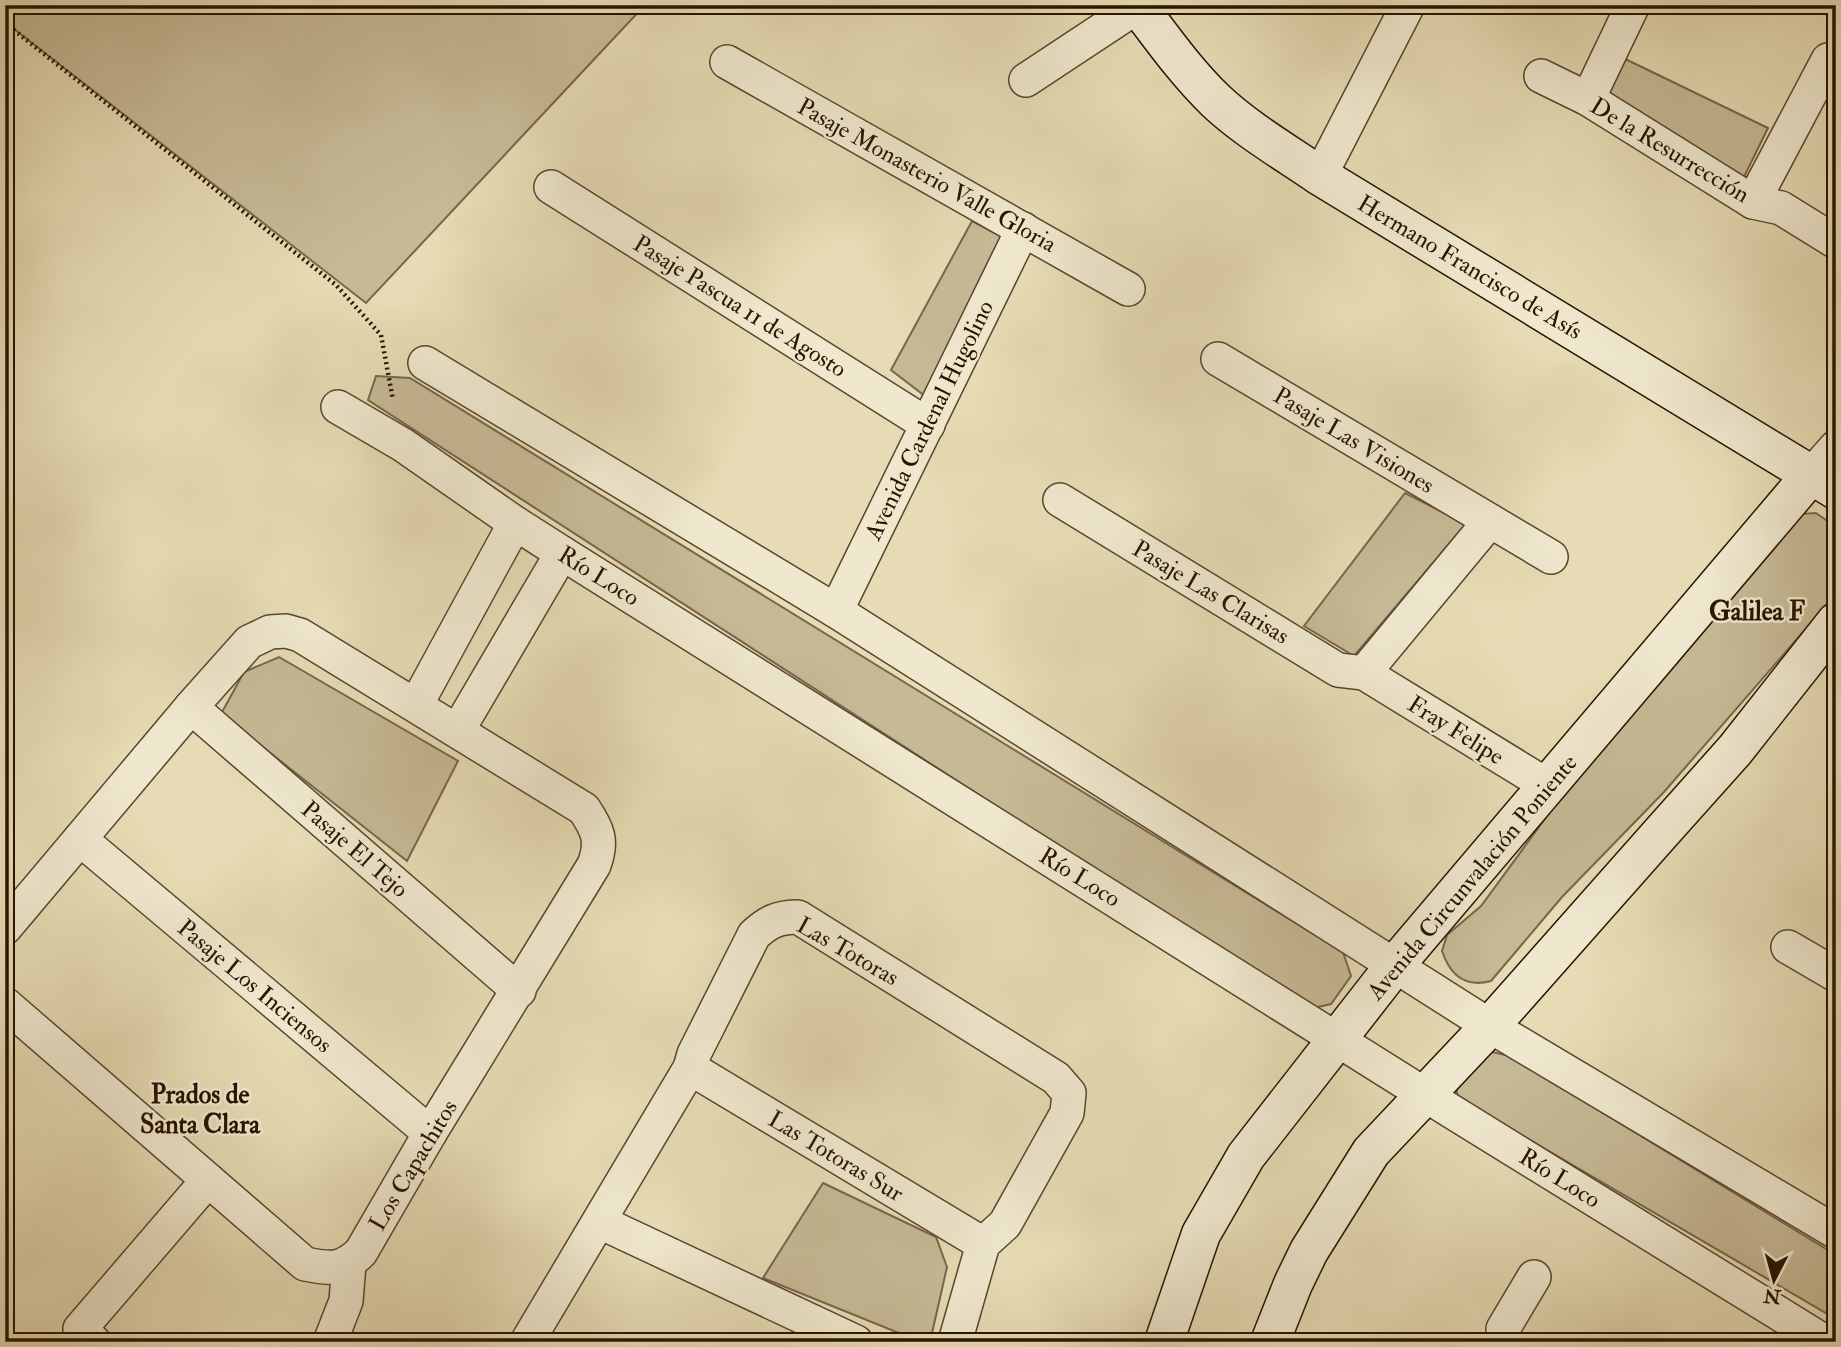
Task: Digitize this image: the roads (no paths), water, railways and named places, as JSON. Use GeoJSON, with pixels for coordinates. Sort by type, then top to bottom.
{"type":"FeatureCollection","features":[{"type":"Feature","properties":{"kind":"street"},"geometry":{"type":"LineString","coordinates":[[1320,176],[1408,5]]}},
{"type":"Feature","properties":{"kind":"street"},"geometry":{"type":"LineString","coordinates":[[1588,99],[1633,5]]}},
{"type":"Feature","properties":{"kind":"street"},"geometry":{"type":"LineString","coordinates":[[1026,80],[1138,6]]}},
{"type":"Feature","properties":{"kind":"street","name":"Hermano Francisco de Asís"},"geometry":{"type":"LineString","coordinates":[[1138,6],[1188,71],[1216,101],[1247,127],[1320,176],[1828,471]]}},
{"type":"Feature","properties":{"kind":"street"},"geometry":{"type":"LineString","coordinates":[[1752,202],[1828,60]]}},
{"type":"Feature","properties":{"kind":"street","name":"Pasaje Monasterio Valle Gloria"},"geometry":{"type":"LineString","coordinates":[[727,62],[1128,289]]}},
{"type":"Feature","properties":{"kind":"street","name":"De la Resurrección"},"geometry":{"type":"LineString","coordinates":[[1541,76],[1588,99],[1752,202],[1781,208],[1836,242]]}},
{"type":"Feature","properties":{"kind":"street","name":"Pasaje Pascua 11 de Agosto"},"geometry":{"type":"LineString","coordinates":[[551,187],[928,425]]}},
{"type":"Feature","properties":{"kind":"street","name":"Avenida Cardenal Hugolino"},"geometry":{"type":"LineString","coordinates":[[836,611],[1023,229]]}},
{"type":"Feature","properties":{"kind":"street","name":"Pasaje Las Visiones"},"geometry":{"type":"LineString","coordinates":[[1218,359],[1550,557]]}},
{"type":"Feature","properties":{"kind":"street"},"geometry":{"type":"LineString","coordinates":[[425,363],[836,611],[1490,1026],[1836,1232]]}},
{"type":"Feature","properties":{"kind":"street","name":"Río Loco"},"geometry":{"type":"LineString","coordinates":[[338,407],[403,445],[514,523],[1814,1339]]}},
{"type":"Feature","properties":{"kind":"street","name":"Avenida Circunvalación Poniente"},"geometry":{"type":"LineString","coordinates":[[1164,1342],[1201,1234],[1246,1156],[1395,965],[1548,786],[1828,471]]}},
{"type":"Feature","properties":{"kind":"street","name":"Pasaje Las Clarisas"},"geometry":{"type":"LineString","coordinates":[[1060,500],[1338,670],[1364,673]]}},
{"type":"Feature","properties":{"kind":"street"},"geometry":{"type":"LineString","coordinates":[[1364,673],[1490,521]]}},
{"type":"Feature","properties":{"kind":"street"},"geometry":{"type":"LineString","coordinates":[[415,705],[514,523]]}},
{"type":"Feature","properties":{"kind":"street"},"geometry":{"type":"LineString","coordinates":[[458,730],[562,553]]}},
{"type":"Feature","properties":{"kind":"street"},"geometry":{"type":"LineString","coordinates":[[1270,1342],[1309,1251],[1371,1152],[1490,1026],[1735,750],[1836,622]]}},
{"type":"Feature","properties":{"kind":"street","name":"Los Capachitos"},"geometry":{"type":"LineString","coordinates":[[5,928],[249,642],[271,632],[286,631],[300,635],[584,809],[596,827],[600,850],[594,865],[430,1133],[361,1252],[349,1264]]}},
{"type":"Feature","properties":{"kind":"street","name":"Fray Felipe"},"geometry":{"type":"LineString","coordinates":[[1364,673],[1548,786]]}},
{"type":"Feature","properties":{"kind":"street","name":"Pasaje El Tejo"},"geometry":{"type":"LineString","coordinates":[[191,708],[519,991]]}},
{"type":"Feature","properties":{"kind":"street","name":"Pasaje Los Inciensos"},"geometry":{"type":"LineString","coordinates":[[80,839],[430,1133]]}},
{"type":"Feature","properties":{"kind":"street","name":"Las Totoras"},"geometry":{"type":"LineString","coordinates":[[527,1342],[690,1068],[694,1054],[754,935],[765,925],[781,917],[797,917],[1064,1085],[1069,1094],[1066,1114],[1006,1224],[983,1244]]}},
{"type":"Feature","properties":{"kind":"street"},"geometry":{"type":"LineString","coordinates":[[1788,947],[1836,975]]}},
{"type":"Feature","properties":{"kind":"street"},"geometry":{"type":"LineString","coordinates":[[5,1004],[305,1264],[321,1267],[349,1264],[346,1301],[330,1342]]}},
{"type":"Feature","properties":{"kind":"street","name":"Las Totoras Sur"},"geometry":{"type":"LineString","coordinates":[[690,1068],[983,1244]]}},
{"type":"Feature","properties":{"kind":"street"},"geometry":{"type":"LineString","coordinates":[[94,1342],[80,1329],[208,1180]]}},
{"type":"Feature","properties":{"kind":"street"},"geometry":{"type":"LineString","coordinates":[[600,1222],[856,1342]]}},
{"type":"Feature","properties":{"kind":"street"},"geometry":{"type":"LineString","coordinates":[[965,1339],[983,1244]]}},
{"type":"Feature","properties":{"kind":"street"},"geometry":{"type":"LineString","coordinates":[[1506,1342],[1503,1329],[1534,1277]]}},
{"type":"Feature","properties":{"kind":"district","name":"Galilea F"},"geometry":{"type":"Point","coordinates":[1757,611]}},
{"type":"Feature","properties":{"kind":"district","name":"Prados de Santa Clara"},"geometry":{"type":"Point","coordinates":[200,1109]}}]}
